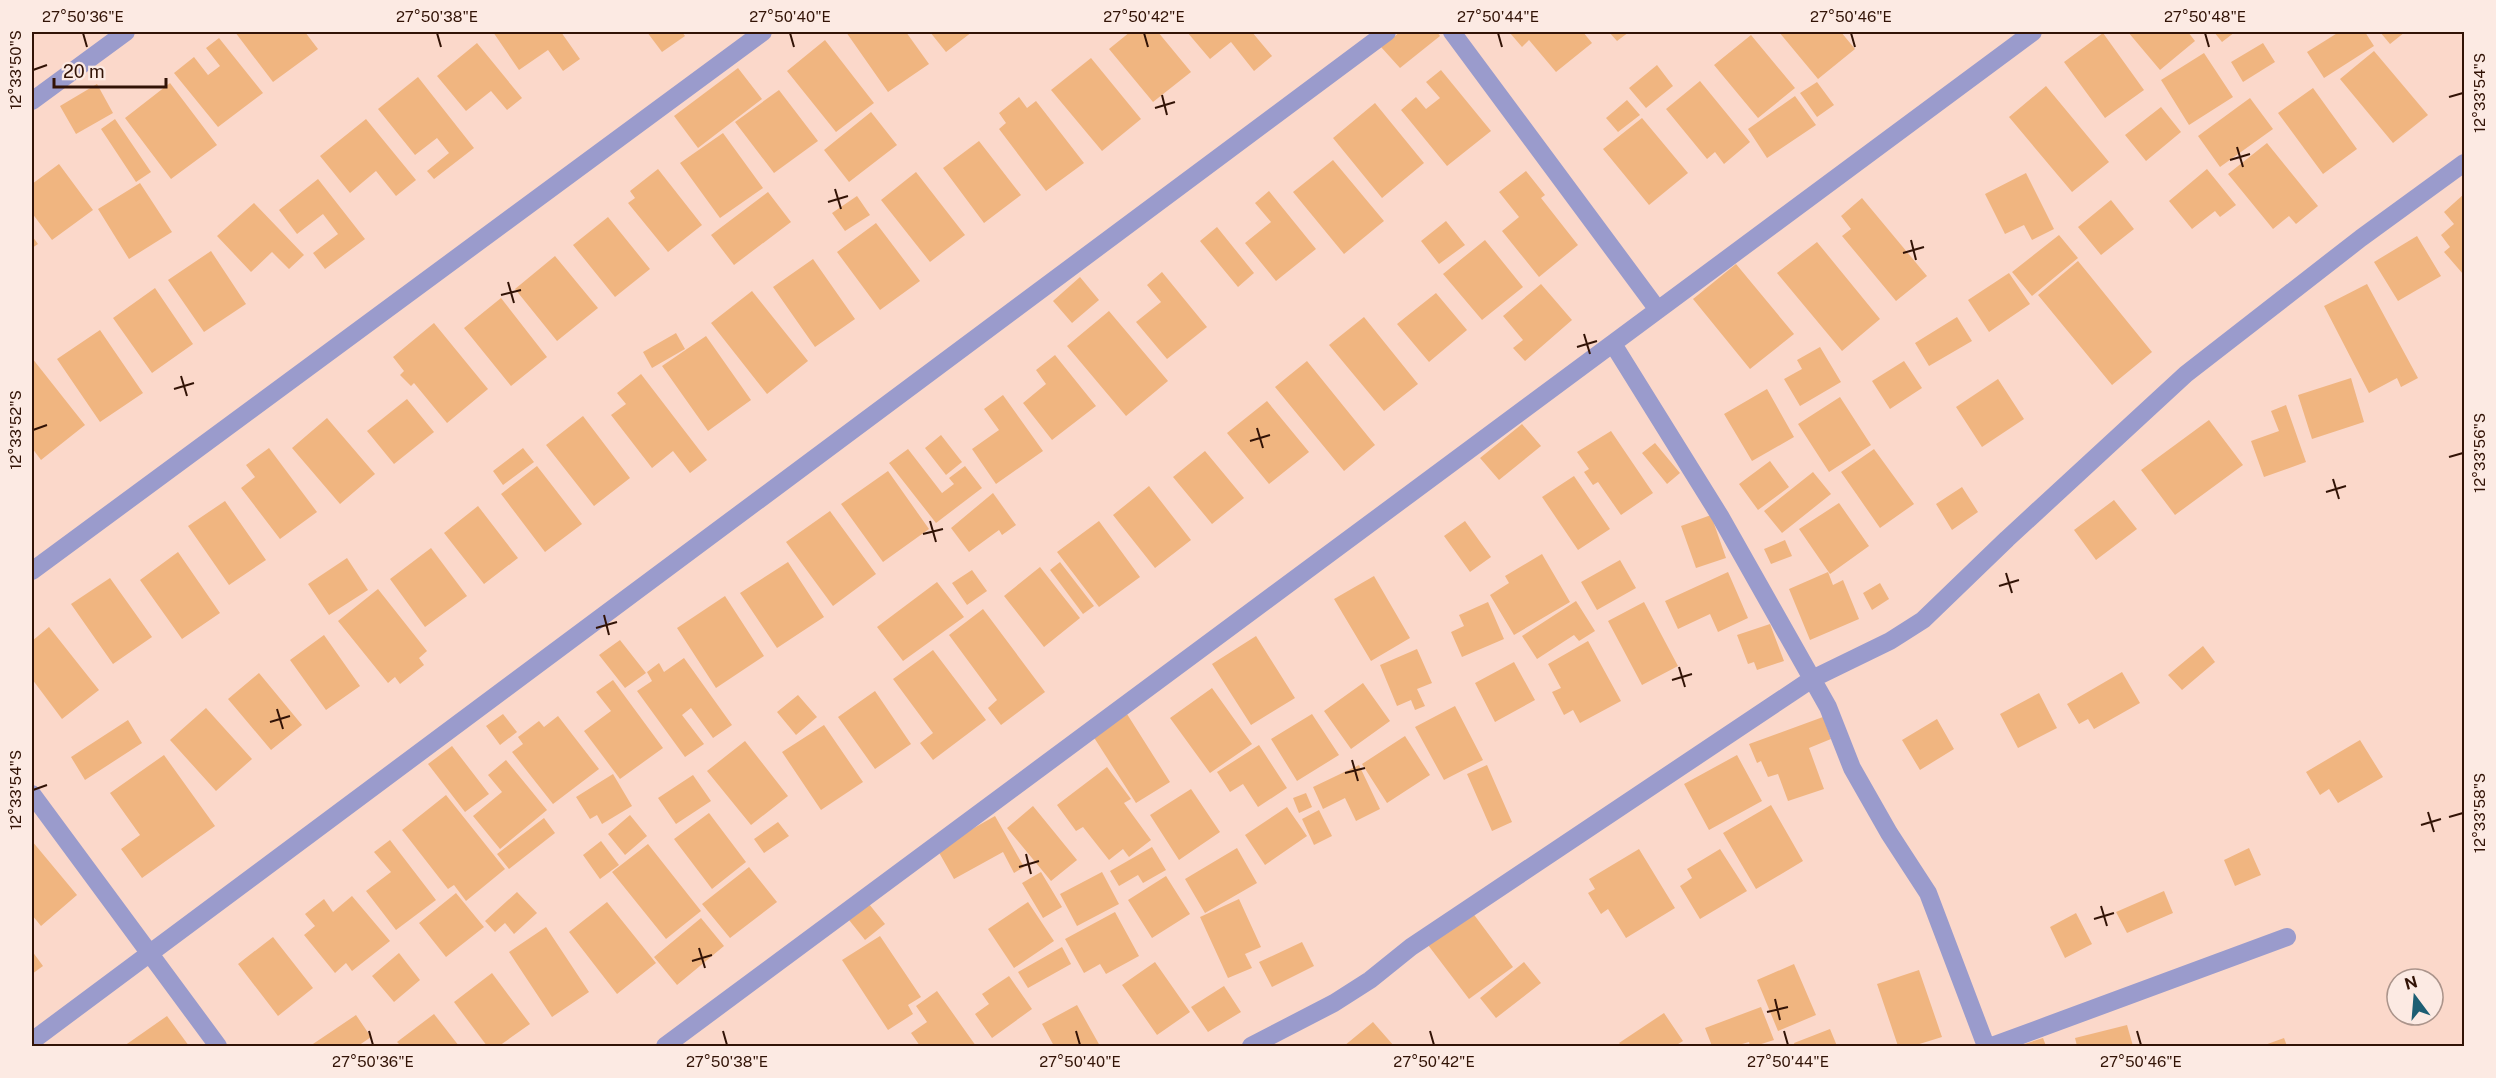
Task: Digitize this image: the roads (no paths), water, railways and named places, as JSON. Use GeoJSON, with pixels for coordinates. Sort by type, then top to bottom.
{"type":"FeatureCollection","features":[{"type":"Feature","properties":{"kind":"street"},"geometry":{"type":"LineString","coordinates":[[32,101],[126,32]]}},
{"type":"Feature","properties":{"kind":"street"},"geometry":{"type":"LineString","coordinates":[[32,571],[763,32]]}},
{"type":"Feature","properties":{"kind":"street"},"geometry":{"type":"LineString","coordinates":[[32,1041],[1387,32]]}},
{"type":"Feature","properties":{"kind":"street"},"geometry":{"type":"LineString","coordinates":[[1452,32],[1658,310]]}},
{"type":"Feature","properties":{"kind":"street"},"geometry":{"type":"LineString","coordinates":[[665,1047],[2033,32]]}},
{"type":"Feature","properties":{"kind":"street"},"geometry":{"type":"LineString","coordinates":[[1251,1047],[1334,1003],[1370,980],[1411,947],[1812,679],[1890,641],[1923,620],[2007,538],[2186,374],[2361,238],[2464,163]]}},
{"type":"Feature","properties":{"kind":"street"},"geometry":{"type":"LineString","coordinates":[[1613,344],[1720,516],[1828,706],[1852,768],[1889,834],[1928,893],[1986,1047]]}},
{"type":"Feature","properties":{"kind":"street"},"geometry":{"type":"LineString","coordinates":[[32,794],[218,1047]]}},
{"type":"Feature","properties":{"kind":"street"},"geometry":{"type":"LineString","coordinates":[[1992,1047],[2287,937]]}}]}
